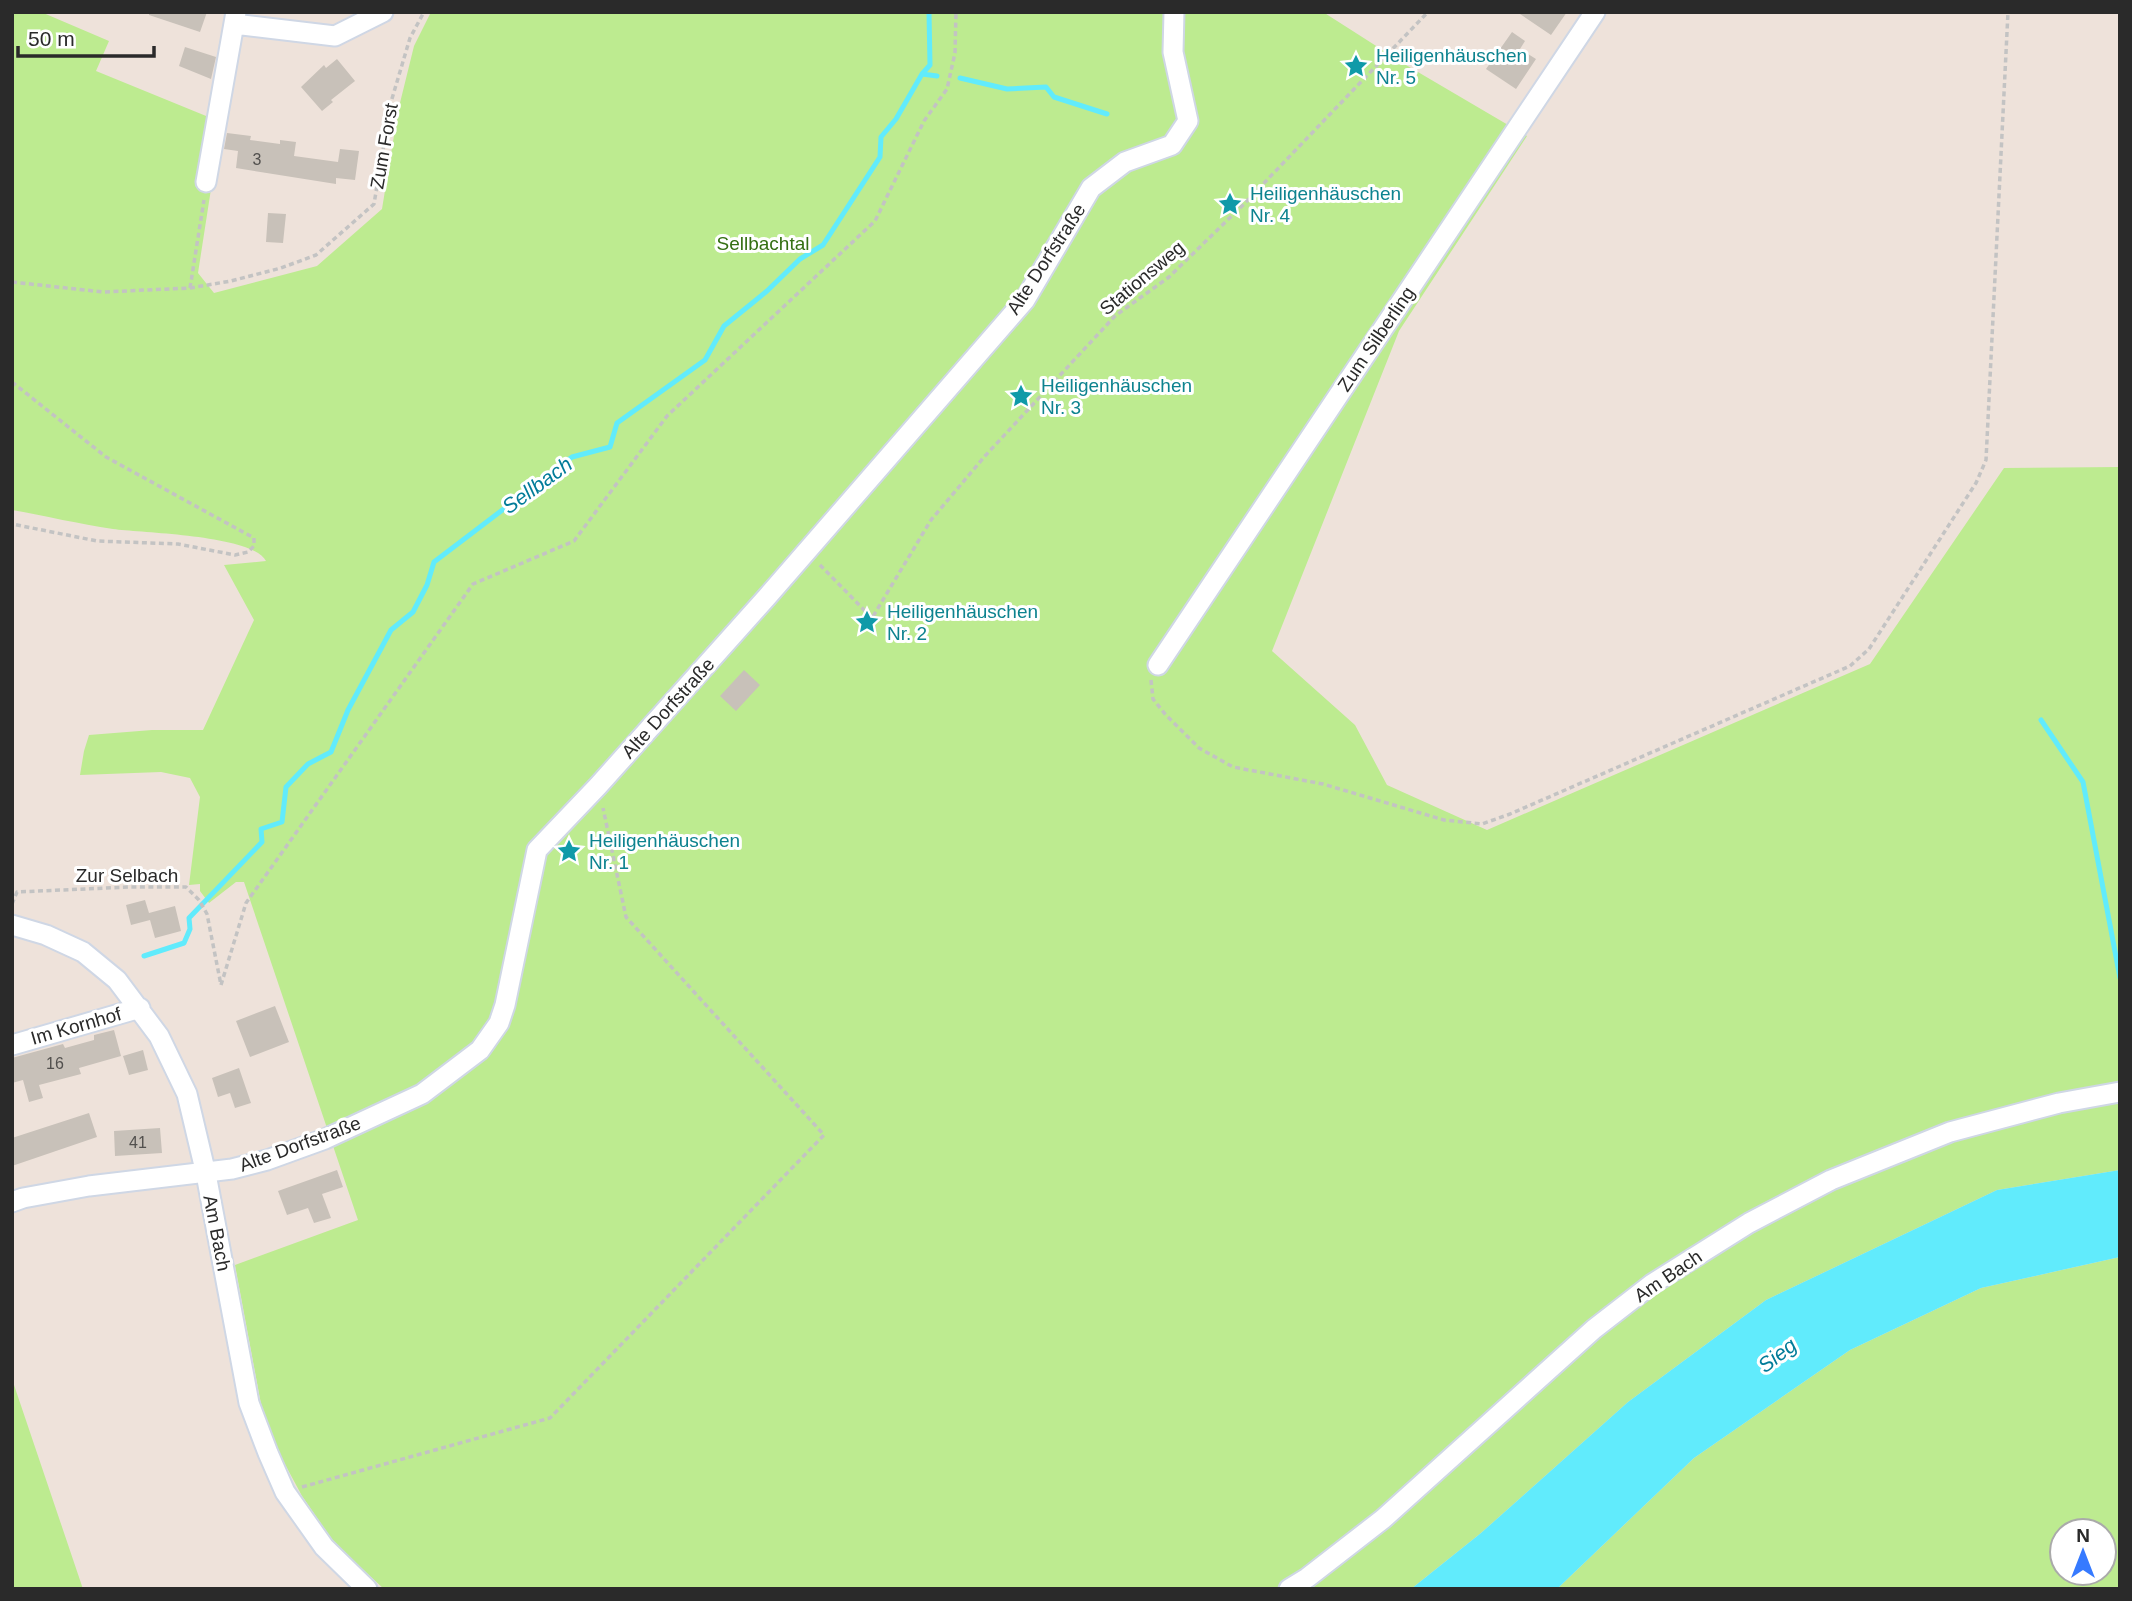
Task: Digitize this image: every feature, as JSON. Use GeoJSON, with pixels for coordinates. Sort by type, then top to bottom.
{"type":"FeatureCollection","features":[{"type":"Feature","properties":{"kind":"street"},"geometry":{"type":"LineString","coordinates":[[206,182],[235,18],[335,36],[383,12]]}},
{"type":"Feature","properties":{"kind":"street","name":"Alte Dorfstraße"},"geometry":{"type":"LineString","coordinates":[[12,1202],[89,1186],[206,1174],[267,1160],[325,1139],[422,1094],[480,1050],[499,1023],[505,1005],[537,850],[598,786],[807,551],[1025,300],[1091,188],[1125,162],[1172,145],[1188,121],[1172,52],[1174,12]]}},
{"type":"Feature","properties":{"kind":"street","name":"Zum Silberling"},"geometry":{"type":"LineString","coordinates":[[1158,665],[1595,12]]}},
{"type":"Feature","properties":{"kind":"street","name":"Am Bach"},"geometry":{"type":"LineString","coordinates":[[12,925],[46,935],[83,952],[117,980],[159,1036],[187,1094],[206,1174],[249,1403],[285,1492],[324,1547],[367,1589]]}},
{"type":"Feature","properties":{"kind":"street","name":"Im Kornhof"},"geometry":{"type":"LineString","coordinates":[[12,1045],[140,1008]]}},
{"type":"Feature","properties":{"kind":"street","name":"Am Bach"},"geometry":{"type":"LineString","coordinates":[[1289,1589],[1383,1519],[1594,1329],[1652,1284],[1749,1223],[1830,1180],[1950,1132],[2059,1103],[2120,1092]]}},
{"type":"Feature","properties":{"kind":"path","name":"Zum Forst"},"geometry":{"type":"LineString","coordinates":[[12,282],[103,292],[190,288],[281,268],[316,255],[374,204],[391,102],[411,38],[424,12]]}},
{"type":"Feature","properties":{"kind":"path","name":"Zur Selbach"},"geometry":{"type":"LineString","coordinates":[[12,904],[17,892],[186,887],[200,900],[207,914],[221,985],[246,902],[473,584],[574,541],[667,416],[875,221],[924,121],[947,89],[955,53],[956,12]]}},
{"type":"Feature","properties":{"kind":"path","name":"Stationsweg"},"geometry":{"type":"LineString","coordinates":[[807,551],[872,618],[931,520],[985,456],[1115,316],[1169,277],[1428,12]]}},
{"type":"Feature","properties":{"kind":"path"},"geometry":{"type":"LineString","coordinates":[[1158,665],[1150,681],[1153,699],[1199,748],[1233,767],[1323,784],[1444,820],[1482,824],[1612,771],[1850,666],[1869,649],[1976,483],[1986,460],[2008,12]]}},
{"type":"Feature","properties":{"kind":"path"},"geometry":{"type":"LineString","coordinates":[[190,288],[206,182]]}},
{"type":"Feature","properties":{"kind":"path"},"geometry":{"type":"LineString","coordinates":[[12,382],[106,457],[254,538],[254,546],[248,552],[235,555],[178,544],[97,541],[12,524]]}},
{"type":"Feature","properties":{"kind":"path"},"geometry":{"type":"LineString","coordinates":[[285,1492],[550,1418],[824,1135],[626,917],[598,786]]}},
{"type":"Feature","properties":{"kind":"green space","name":"Sellbachtal"},"geometry":{"type":"Polygon","coordinates":[[[12,12],[41,12],[109,41],[96,71],[211,118],[211,189],[198,273],[214,293],[317,266],[382,209],[398,111],[414,46],[431,12],[1323,12],[1406,65],[1527,136],[1399,331],[1272,651],[1355,725],[1387,785],[1487,830],[1870,664],[2004,468],[2120,467],[2120,1170],[1997,1190],[1766,1300],[1628,1402],[1481,1533],[1411,1589],[384,1589],[335,1544],[302,1496],[280,1455],[261,1404],[235,1265],[358,1220],[244,882],[236,882],[209,903],[200,891],[200,884],[189,885],[200,797],[190,778],[161,772],[80,775],[89,735],[152,730],[203,730],[254,620],[224,565],[266,561],[257,552],[220,541],[113,529],[12,510],[12,12]]]}},
{"type":"Feature","properties":{"kind":"green space"},"geometry":{"type":"Polygon","coordinates":[[[2120,1257],[2120,1589],[1557,1589],[1694,1458],[1850,1350],[1981,1288],[2120,1257]]]}},
{"type":"Feature","properties":{"kind":"green space"},"geometry":{"type":"Polygon","coordinates":[[[12,1379],[83,1589],[12,1589],[12,1379]]]}},
{"type":"Feature","properties":{"kind":"water","name":"Sieg"},"geometry":{"type":"Polygon","coordinates":[[[2120,1170],[2120,1257],[1981,1288],[1850,1350],[1694,1458],[1557,1589],[1411,1589],[1481,1533],[1628,1402],[1766,1300],[1997,1190],[2120,1170]]]}},
{"type":"Feature","properties":{"kind":"building"},"geometry":{"type":"Polygon","coordinates":[[[149,12],[207,12],[200,32],[149,15],[149,12]]]}},
{"type":"Feature","properties":{"kind":"building"},"geometry":{"type":"Polygon","coordinates":[[[1517,12],[1567,12],[1551,35],[1517,12]]]}},
{"type":"Feature","properties":{"kind":"building"},"geometry":{"type":"Polygon","coordinates":[[[1512,32],[1525,41],[1520,49],[1536,59],[1516,89],[1486,69],[1512,32]]]}},
{"type":"Feature","properties":{"kind":"building"},"geometry":{"type":"Polygon","coordinates":[[[185,47],[216,57],[211,79],[179,66],[185,47]]]}},
{"type":"Feature","properties":{"kind":"building"},"geometry":{"type":"Polygon","coordinates":[[[337,59],[355,81],[322,111],[301,87],[324,65],[326,68],[337,59]]]}},
{"type":"Feature","properties":{"kind":"building"},"geometry":{"type":"Polygon","coordinates":[[[227,133],[251,136],[250,140],[280,144],[280,140],[296,142],[294,156],[338,162],[340,149],[359,151],[355,180],[336,178],[336,184],[236,168],[238,151],[224,149],[227,133]]]}},
{"type":"Feature","properties":{"kind":"building"},"geometry":{"type":"Polygon","coordinates":[[[268,213],[286,214],[283,243],[266,242],[268,213]]]}},
{"type":"Feature","properties":{"kind":"building"},"geometry":{"type":"Polygon","coordinates":[[[744,670],[760,685],[736,711],[720,696],[744,670]]]}},
{"type":"Feature","properties":{"kind":"building"},"geometry":{"type":"Polygon","coordinates":[[[145,900],[149,913],[175,906],[181,931],[155,938],[150,920],[131,925],[126,905],[145,900]]]}},
{"type":"Feature","properties":{"kind":"building"},"geometry":{"type":"Polygon","coordinates":[[[275,1006],[289,1042],[250,1057],[236,1021],[275,1006]]]}},
{"type":"Feature","properties":{"kind":"building"},"geometry":{"type":"Polygon","coordinates":[[[114,1030],[121,1056],[79,1068],[81,1074],[39,1085],[43,1098],[29,1102],[23,1080],[12,1083],[12,1058],[63,1044],[65,1048],[94,1040],[94,1035],[114,1030]]]}},
{"type":"Feature","properties":{"kind":"building"},"geometry":{"type":"Polygon","coordinates":[[[143,1050],[148,1070],[129,1075],[123,1056],[143,1050]]]}},
{"type":"Feature","properties":{"kind":"building"},"geometry":{"type":"Polygon","coordinates":[[[239,1068],[251,1103],[235,1108],[230,1093],[218,1097],[212,1078],[239,1068]]]}},
{"type":"Feature","properties":{"kind":"building"},"geometry":{"type":"Polygon","coordinates":[[[89,1113],[97,1137],[12,1166],[12,1138],[89,1113]]]}},
{"type":"Feature","properties":{"kind":"building"},"geometry":{"type":"Polygon","coordinates":[[[160,1128],[162,1153],[115,1156],[114,1131],[160,1128]]]}},
{"type":"Feature","properties":{"kind":"building"},"geometry":{"type":"Polygon","coordinates":[[[337,1170],[343,1187],[322,1194],[331,1218],[314,1223],[308,1208],[287,1215],[278,1191],[337,1170]]]}},
{"type":"Feature","properties":{"kind":"waterway","name":"Sellbach"},"geometry":{"type":"LineString","coordinates":[[144,956],[184,943],[190,929],[189,918],[262,842],[261,829],[282,822],[286,787],[308,764],[331,752],[348,710],[391,630],[413,612],[427,585],[434,562],[572,457],[610,447],[617,423],[705,360],[724,326],[767,291],[800,259],[823,245],[880,157],[881,137],[896,119],[930,65],[929,12]]}},
{"type":"Feature","properties":{"kind":"waterway"},"geometry":{"type":"LineString","coordinates":[[922,74],[937,76]]}},
{"type":"Feature","properties":{"kind":"waterway"},"geometry":{"type":"LineString","coordinates":[[960,78],[1007,89],[1046,87],[1054,97],[1107,114]]}},
{"type":"Feature","properties":{"kind":"waterway"},"geometry":{"type":"LineString","coordinates":[[2041,720],[2083,782],[2120,978]]}},
{"type":"Feature","properties":{"kind":"place","name":"Heiligenhäuschen Nr. 5"},"geometry":{"type":"Point","coordinates":[1356,66]}},
{"type":"Feature","properties":{"kind":"place","name":"Heiligenhäuschen Nr. 4"},"geometry":{"type":"Point","coordinates":[1230,204]}},
{"type":"Feature","properties":{"kind":"place","name":"Heiligenhäuschen Nr. 3"},"geometry":{"type":"Point","coordinates":[1021,396]}},
{"type":"Feature","properties":{"kind":"place","name":"Heiligenhäuschen Nr. 2"},"geometry":{"type":"Point","coordinates":[867,622]}},
{"type":"Feature","properties":{"kind":"place","name":"Heiligenhäuschen Nr. 1"},"geometry":{"type":"Point","coordinates":[569,851]}}]}
